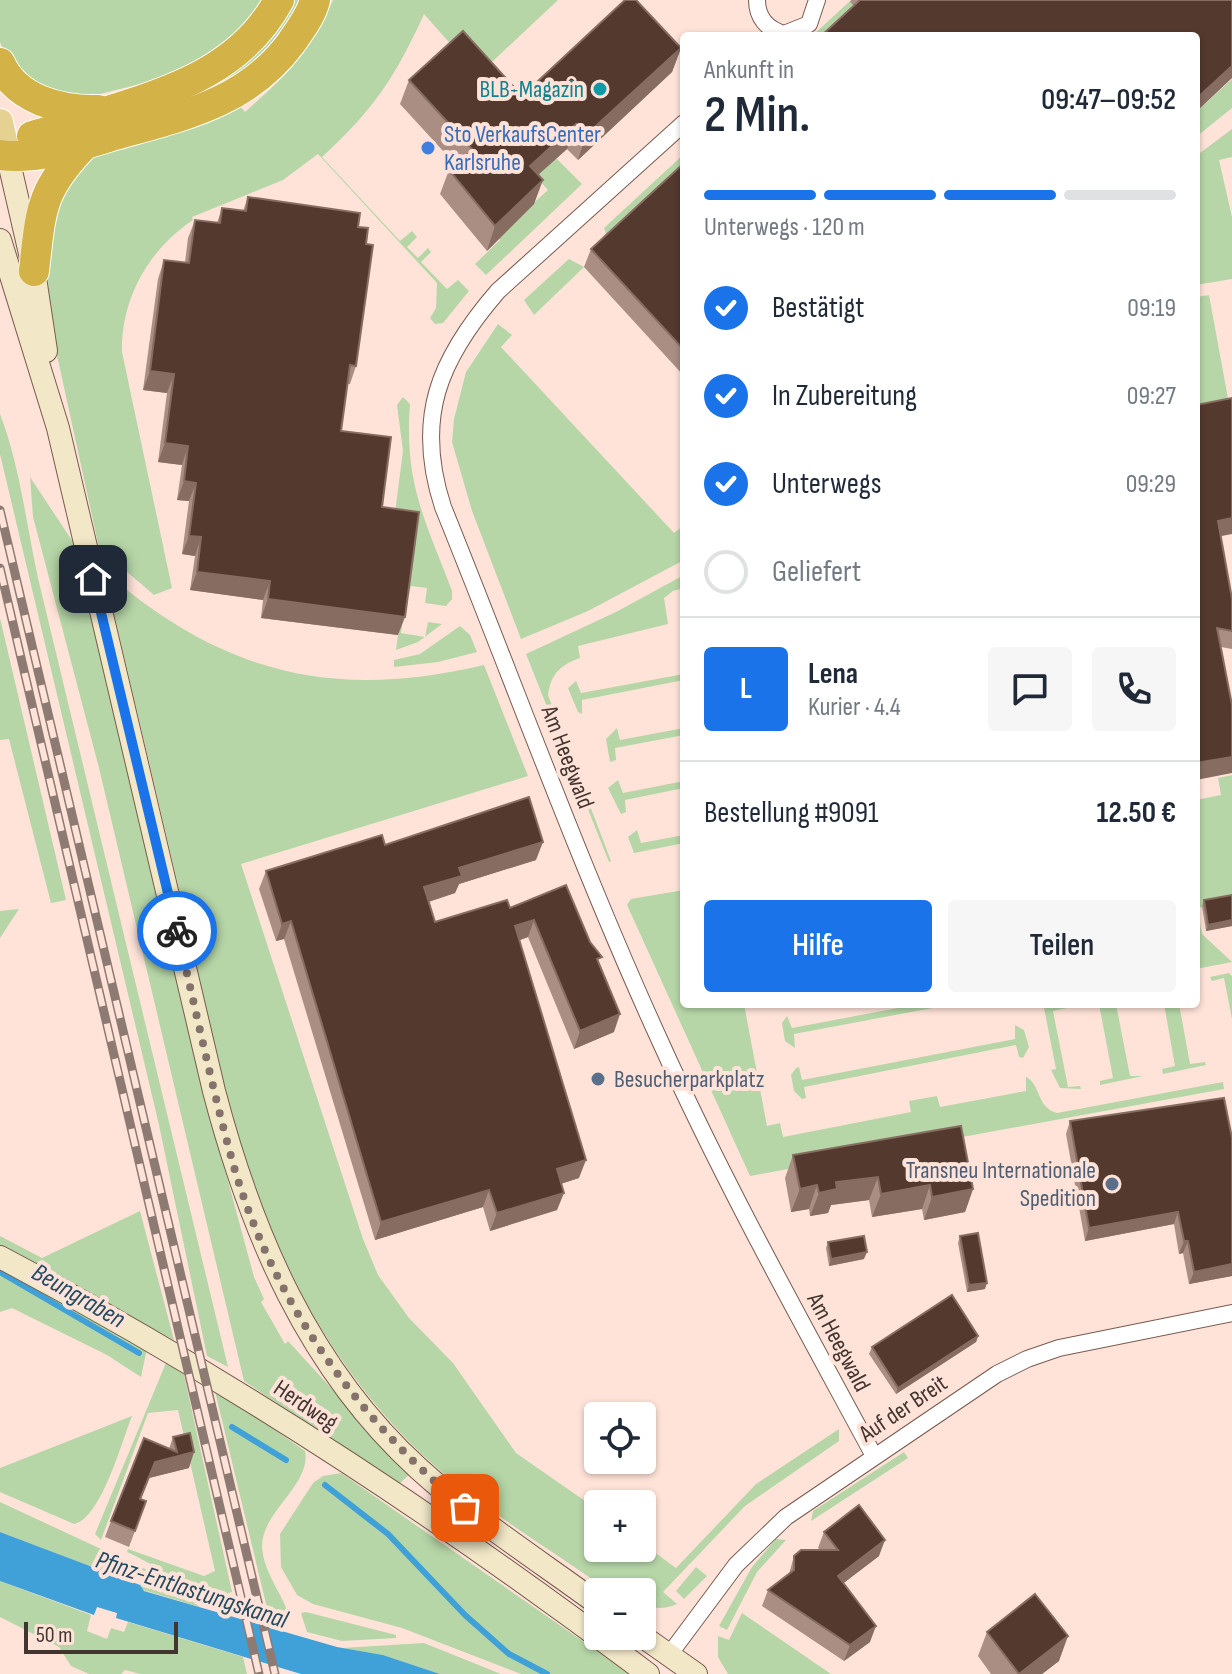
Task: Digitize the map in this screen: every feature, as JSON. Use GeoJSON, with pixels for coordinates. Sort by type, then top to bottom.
{"type":"FeatureCollection","features":[{"type":"Feature","properties":{"kind":"highway"},"geometry":{"type":"LineString","coordinates":[[3,145],[146,100],[206,74],[253,36],[279,0]]}},
{"type":"Feature","properties":{"kind":"highway"},"geometry":{"type":"LineString","coordinates":[[3,145],[85,144],[176,119],[231,97],[259,78],[284,52],[315,0]]}},
{"type":"Feature","properties":{"kind":"highway"},"geometry":{"type":"LineString","coordinates":[[0,63],[15,84],[50,104],[70,111],[112,110]]}},
{"type":"Feature","properties":{"kind":"highway"},"geometry":{"type":"LineString","coordinates":[[34,271],[47,192],[60,170],[85,144]]}},
{"type":"Feature","properties":{"kind":"main road"},"geometry":{"type":"LineString","coordinates":[[3,145],[34,271],[58,428]]}},
{"type":"Feature","properties":{"kind":"main road"},"geometry":{"type":"LineString","coordinates":[[0,240],[58,428],[234,1167],[268,1255],[322,1353],[393,1442],[465,1508],[584,1594]]}},
{"type":"Feature","properties":{"kind":"main road","name":"Herdweg"},"geometry":{"type":"LineString","coordinates":[[0,1257],[238,1392],[493,1563],[648,1674]]}},
{"type":"Feature","properties":{"kind":"main road"},"geometry":{"type":"LineString","coordinates":[[656,1646],[696,1674]]}},
{"type":"Feature","properties":{"kind":"street"},"geometry":{"type":"LineString","coordinates":[[757,0],[757,9],[767,26],[778,32]]}},
{"type":"Feature","properties":{"kind":"street"},"geometry":{"type":"LineString","coordinates":[[790,32],[809,24],[817,0]]}},
{"type":"Feature","properties":{"kind":"street","name":"Am Heegwald"},"geometry":{"type":"LineString","coordinates":[[680,127],[498,291],[459,339],[448,358],[434,402],[432,465],[443,507],[592,887],[655,1031],[751,1227],[874,1456]]}},
{"type":"Feature","properties":{"kind":"street","name":"Auf der Breit"},"geometry":{"type":"LineString","coordinates":[[669,1655],[758,1540],[874,1456],[997,1374],[1059,1348],[1232,1313]]}},
{"type":"Feature","properties":{"kind":"green space"},"geometry":{"type":"Polygon","coordinates":[[[0,0],[268,0],[230,43],[172,76],[76,100],[59,98],[10,65],[0,42],[0,0]]]}},
{"type":"Feature","properties":{"kind":"green space"},"geometry":{"type":"Polygon","coordinates":[[[293,0],[306,0],[270,55],[208,99],[179,102],[230,70],[255,46],[293,0]]]}},
{"type":"Feature","properties":{"kind":"green space"},"geometry":{"type":"Polygon","coordinates":[[[333,0],[558,0],[478,75],[424,14],[382,92],[322,157],[400,241],[412,231],[417,237],[407,247],[418,258],[428,248],[431,252],[421,262],[447,289],[458,280],[469,291],[443,323],[435,324],[430,318],[436,308],[437,283],[318,154],[283,180],[192,217],[193,220],[150,261],[126,313],[122,352],[172,588],[154,595],[99,548],[50,323],[46,237],[54,201],[77,169],[103,152],[208,123],[240,106],[245,112],[296,62],[333,0]]]}},
{"type":"Feature","properties":{"kind":"green space"},"geometry":{"type":"Polygon","coordinates":[[[850,1],[860,12],[838,32],[816,32],[850,1]]]}},
{"type":"Feature","properties":{"kind":"green space"},"geometry":{"type":"Polygon","coordinates":[[[1232,79],[1232,108],[1200,134],[1200,108],[1232,79]]]}},
{"type":"Feature","properties":{"kind":"green space"},"geometry":{"type":"Polygon","coordinates":[[[1232,129],[1232,157],[1219,160],[1232,217],[1232,279],[1200,284],[1200,153],[1232,129]]]}},
{"type":"Feature","properties":{"kind":"green space"},"geometry":{"type":"Polygon","coordinates":[[[556,158],[582,184],[486,275],[475,264],[500,240],[497,236],[548,190],[536,177],[556,158]]]}},
{"type":"Feature","properties":{"kind":"green space"},"geometry":{"type":"Polygon","coordinates":[[[680,158],[680,179],[610,244],[604,228],[680,158]]]}},
{"type":"Feature","properties":{"kind":"green space"},"geometry":{"type":"Polygon","coordinates":[[[569,259],[584,267],[534,315],[524,300],[569,259]]]}},
{"type":"Feature","properties":{"kind":"green space"},"geometry":{"type":"Polygon","coordinates":[[[1209,295],[1231,415],[1200,421],[1200,296],[1209,295]]]}},
{"type":"Feature","properties":{"kind":"green space"},"geometry":{"type":"Polygon","coordinates":[[[498,324],[512,335],[501,347],[674,533],[680,528],[680,562],[588,611],[521,639],[472,511],[452,442],[454,419],[466,372],[498,324]]]}},
{"type":"Feature","properties":{"kind":"green space"},"geometry":{"type":"Polygon","coordinates":[[[403,397],[410,404],[410,457],[419,500],[452,591],[452,599],[446,606],[425,603],[427,588],[411,586],[409,594],[403,593],[393,528],[403,451],[397,405],[403,397]]]}},
{"type":"Feature","properties":{"kind":"green space"},"geometry":{"type":"Polygon","coordinates":[[[0,414],[18,474],[38,578],[228,1367],[207,1356],[159,1125],[0,454],[0,414]]]}},
{"type":"Feature","properties":{"kind":"green space"},"geometry":{"type":"Polygon","coordinates":[[[30,477],[75,545],[202,1085],[254,1277],[264,1299],[261,1302],[285,1344],[288,1341],[410,1474],[398,1485],[244,1381],[99,768],[33,517],[30,477]]]}},
{"type":"Feature","properties":{"kind":"green space"},"geometry":{"type":"Polygon","coordinates":[[[104,571],[148,606],[192,634],[236,655],[281,670],[328,678],[377,680],[484,665],[528,776],[241,864],[363,1239],[378,1275],[409,1318],[453,1363],[516,1453],[584,1500],[584,1562],[656,1562],[656,1553],[676,1568],[756,1484],[839,1429],[839,1441],[745,1506],[663,1592],[677,1604],[656,1608],[656,1578],[590,1578],[495,1513],[419,1452],[349,1370],[310,1310],[279,1247],[254,1183],[215,1048],[104,571]]]}},
{"type":"Feature","properties":{"kind":"green space"},"geometry":{"type":"Polygon","coordinates":[[[680,577],[680,589],[664,598],[668,624],[578,646],[580,658],[558,671],[549,688],[548,695],[609,862],[526,654],[616,612],[680,577]]]}},
{"type":"Feature","properties":{"kind":"green space"},"geometry":{"type":"Polygon","coordinates":[[[0,618],[66,900],[51,903],[9,739],[0,740],[0,618]]]}},
{"type":"Feature","properties":{"kind":"green space"},"geometry":{"type":"Polygon","coordinates":[[[400,619],[403,619],[401,633],[425,637],[396,650],[400,619]]]}},
{"type":"Feature","properties":{"kind":"green space"},"geometry":{"type":"Polygon","coordinates":[[[428,622],[442,624],[425,637],[428,622]]]}},
{"type":"Feature","properties":{"kind":"green space"},"geometry":{"type":"Polygon","coordinates":[[[460,626],[470,635],[477,652],[438,662],[394,667],[394,660],[420,654],[460,626]]]}},
{"type":"Feature","properties":{"kind":"green space"},"geometry":{"type":"Polygon","coordinates":[[[680,675],[680,681],[582,700],[582,714],[578,712],[568,688],[576,681],[581,693],[680,675]]]}},
{"type":"Feature","properties":{"kind":"green space"},"geometry":{"type":"Polygon","coordinates":[[[617,728],[620,740],[680,729],[680,736],[615,748],[616,760],[610,762],[606,739],[617,728]]]}},
{"type":"Feature","properties":{"kind":"green space"},"geometry":{"type":"Polygon","coordinates":[[[1232,775],[1232,901],[1200,907],[1200,799],[1221,795],[1218,778],[1232,775]]]}},
{"type":"Feature","properties":{"kind":"green space"},"geometry":{"type":"Polygon","coordinates":[[[618,780],[623,793],[680,782],[680,789],[625,800],[626,812],[621,814],[608,788],[618,780]]]}},
{"type":"Feature","properties":{"kind":"green space"},"geometry":{"type":"Polygon","coordinates":[[[637,830],[641,843],[680,836],[680,844],[634,853],[628,837],[637,830]]]}},
{"type":"Feature","properties":{"kind":"green space"},"geometry":{"type":"Polygon","coordinates":[[[680,891],[680,1008],[745,1008],[767,1126],[780,1123],[783,1137],[911,1112],[909,1101],[937,1096],[940,1107],[1026,1091],[1026,1077],[1031,1080],[1045,1106],[1057,1113],[1223,1082],[1224,1089],[750,1176],[627,905],[631,899],[680,891]]]}},
{"type":"Feature","properties":{"kind":"green space"},"geometry":{"type":"Polygon","coordinates":[[[19,909],[0,938],[0,911],[19,909]]]}},
{"type":"Feature","properties":{"kind":"green space"},"geometry":{"type":"Polygon","coordinates":[[[1200,924],[1202,934],[1232,962],[1200,968],[1200,924]]]}},
{"type":"Feature","properties":{"kind":"green space"},"geometry":{"type":"Polygon","coordinates":[[[1229,973],[1232,976],[1232,1019],[1224,978],[1212,981],[1210,977],[1229,973]]]}},
{"type":"Feature","properties":{"kind":"green space"},"geometry":{"type":"Polygon","coordinates":[[[898,1008],[933,1008],[794,1034],[795,1048],[785,1041],[782,1023],[787,1016],[792,1028],[898,1008]]]}},
{"type":"Feature","properties":{"kind":"green space"},"geometry":{"type":"Polygon","coordinates":[[[1044,1008],[1067,1008],[1053,1011],[1068,1087],[1080,1086],[1081,1089],[1060,1088],[1051,1070],[1056,1069],[1044,1008]]]}},
{"type":"Feature","properties":{"kind":"green space"},"geometry":{"type":"Polygon","coordinates":[[[1100,1008],[1117,1008],[1130,1076],[1143,1076],[1100,1085],[1100,1081],[1113,1078],[1100,1008]]]}},
{"type":"Feature","properties":{"kind":"green space"},"geometry":{"type":"Polygon","coordinates":[[[1165,1008],[1180,1008],[1190,1064],[1205,1062],[1206,1065],[1163,1074],[1162,1069],[1175,1066],[1165,1008]]]}},
{"type":"Feature","properties":{"kind":"green space"},"geometry":{"type":"Polygon","coordinates":[[[1015,1025],[1024,1030],[1029,1047],[1023,1058],[1019,1057],[1016,1045],[804,1087],[806,1098],[802,1099],[794,1091],[791,1075],[799,1067],[802,1080],[1015,1039],[1015,1025]]]}},
{"type":"Feature","properties":{"kind":"green space"},"geometry":{"type":"Polygon","coordinates":[[[140,1211],[174,1340],[0,1245],[0,1236],[42,1258],[140,1211]]]}},
{"type":"Feature","properties":{"kind":"green space"},"geometry":{"type":"Polygon","coordinates":[[[0,1265],[147,1348],[141,1377],[107,1355],[12,1308],[0,1312],[0,1265]]]}},
{"type":"Feature","properties":{"kind":"green space"},"geometry":{"type":"Polygon","coordinates":[[[168,1358],[182,1366],[232,1592],[228,1593],[231,1608],[127,1552],[128,1549],[204,1576],[215,1571],[178,1410],[148,1413],[101,1540],[95,1534],[168,1358]]]}},
{"type":"Feature","properties":{"kind":"green space"},"geometry":{"type":"Polygon","coordinates":[[[214,1387],[305,1451],[305,1462],[297,1483],[268,1524],[262,1543],[268,1571],[286,1608],[285,1622],[271,1613],[266,1604],[214,1387]]]}},
{"type":"Feature","properties":{"kind":"green space"},"geometry":{"type":"Polygon","coordinates":[[[132,1416],[102,1494],[84,1519],[74,1524],[0,1492],[0,1468],[132,1416]]]}},
{"type":"Feature","properties":{"kind":"green space"},"geometry":{"type":"Polygon","coordinates":[[[904,1452],[908,1458],[811,1521],[813,1511],[904,1452]]]}},
{"type":"Feature","properties":{"kind":"green space"},"geometry":{"type":"Polygon","coordinates":[[[341,1473],[584,1642],[584,1650],[595,1650],[630,1674],[521,1674],[402,1628],[313,1604],[297,1595],[281,1567],[280,1534],[313,1483],[323,1476],[341,1473]]]}},
{"type":"Feature","properties":{"kind":"green space"},"geometry":{"type":"Polygon","coordinates":[[[0,1502],[114,1555],[108,1573],[0,1532],[0,1502]]]}},
{"type":"Feature","properties":{"kind":"green space"},"geometry":{"type":"Polygon","coordinates":[[[776,1539],[786,1540],[757,1572],[727,1630],[719,1626],[752,1567],[776,1539]]]}},
{"type":"Feature","properties":{"kind":"green space"},"geometry":{"type":"Polygon","coordinates":[[[130,1561],[162,1578],[200,1607],[143,1590],[140,1585],[143,1577],[127,1570],[130,1561]]]}},
{"type":"Feature","properties":{"kind":"green space"},"geometry":{"type":"Polygon","coordinates":[[[696,1567],[707,1576],[684,1599],[676,1591],[696,1567]]]}},
{"type":"Feature","properties":{"kind":"green space"},"geometry":{"type":"Polygon","coordinates":[[[0,1581],[91,1615],[87,1631],[107,1639],[111,1628],[124,1632],[128,1622],[243,1657],[247,1674],[140,1674],[125,1670],[121,1674],[89,1674],[71,1666],[59,1647],[0,1617],[0,1581]]]}},
{"type":"Feature","properties":{"kind":"green space"},"geometry":{"type":"Polygon","coordinates":[[[301,1613],[396,1635],[396,1638],[342,1641],[307,1632],[301,1613]]]}},
{"type":"Feature","properties":{"kind":"green space"},"geometry":{"type":"Polygon","coordinates":[[[742,1613],[831,1674],[728,1674],[718,1657],[718,1636],[729,1640],[742,1613]]]}},
{"type":"Feature","properties":{"kind":"green space"},"geometry":{"type":"Polygon","coordinates":[[[424,1643],[501,1674],[440,1674],[383,1655],[342,1648],[424,1643]]]}},
{"type":"Feature","properties":{"kind":"water"},"geometry":{"type":"Polygon","coordinates":[[[0,1532],[140,1585],[144,1591],[337,1647],[383,1655],[440,1674],[301,1674],[116,1618],[117,1613],[97,1607],[94,1615],[0,1581],[0,1532]]]}},
{"type":"Feature","properties":{"kind":"building"},"geometry":{"type":"Polygon","coordinates":[[[625,0],[636,0],[680,47],[586,135],[576,124],[530,166],[543,180],[495,226],[449,170],[473,150],[409,80],[463,31],[522,96],[625,0]]]}},
{"type":"Feature","properties":{"kind":"building"},"geometry":{"type":"Polygon","coordinates":[[[860,0],[1232,0],[1232,66],[1200,95],[1200,32],[825,32],[860,0]]]}},
{"type":"Feature","properties":{"kind":"building"},"geometry":{"type":"Polygon","coordinates":[[[680,167],[680,346],[591,249],[680,167]]]}},
{"type":"Feature","properties":{"kind":"building"},"geometry":{"type":"Polygon","coordinates":[[[248,197],[360,213],[358,227],[368,228],[366,244],[373,245],[356,366],[350,365],[341,431],[391,437],[382,507],[419,512],[405,617],[268,599],[270,581],[197,572],[201,537],[189,536],[196,483],[184,481],[188,446],[165,443],[174,374],[150,371],[164,260],[189,263],[195,220],[220,223],[222,208],[246,211],[248,197]]]}},
{"type":"Feature","properties":{"kind":"building"},"geometry":{"type":"Polygon","coordinates":[[[1232,398],[1232,518],[1218,521],[1232,599],[1232,631],[1217,628],[1232,705],[1232,757],[1200,762],[1200,404],[1232,398]]]}},
{"type":"Feature","properties":{"kind":"building"},"geometry":{"type":"Polygon","coordinates":[[[529,797],[543,842],[459,868],[462,876],[424,887],[435,922],[507,900],[510,908],[566,885],[590,942],[602,957],[597,959],[620,1014],[580,1031],[534,920],[515,926],[586,1160],[557,1169],[564,1193],[497,1213],[489,1190],[381,1222],[291,921],[282,924],[266,871],[382,835],[385,845],[529,797]]]}},
{"type":"Feature","properties":{"kind":"building"},"geometry":{"type":"Polygon","coordinates":[[[1232,895],[1232,920],[1208,925],[1204,900],[1232,895]]]}},
{"type":"Feature","properties":{"kind":"building"},"geometry":{"type":"Polygon","coordinates":[[[1224,1098],[1232,1138],[1232,1264],[1194,1272],[1178,1212],[1089,1228],[1070,1121],[1224,1098]]]}},
{"type":"Feature","properties":{"kind":"building"},"geometry":{"type":"Polygon","coordinates":[[[961,1126],[973,1189],[932,1197],[930,1185],[881,1194],[878,1177],[836,1182],[837,1189],[819,1193],[817,1185],[800,1189],[793,1155],[961,1126]]]}},
{"type":"Feature","properties":{"kind":"building"},"geometry":{"type":"Polygon","coordinates":[[[978,1233],[987,1283],[969,1285],[960,1236],[978,1233]]]}},
{"type":"Feature","properties":{"kind":"building"},"geometry":{"type":"Polygon","coordinates":[[[864,1236],[867,1252],[831,1259],[828,1242],[864,1236]]]}},
{"type":"Feature","properties":{"kind":"building"},"geometry":{"type":"Polygon","coordinates":[[[952,1295],[978,1336],[898,1388],[872,1347],[952,1295]]]}},
{"type":"Feature","properties":{"kind":"building"},"geometry":{"type":"Polygon","coordinates":[[[190,1433],[194,1452],[155,1462],[140,1499],[146,1501],[135,1531],[111,1521],[144,1438],[177,1452],[173,1437],[190,1433]]]}},
{"type":"Feature","properties":{"kind":"building"},"geometry":{"type":"Polygon","coordinates":[[[859,1505],[885,1540],[838,1576],[876,1626],[850,1645],[768,1590],[794,1570],[794,1556],[801,1550],[838,1550],[824,1532],[859,1505]]]}},
{"type":"Feature","properties":{"kind":"building"},"geometry":{"type":"Polygon","coordinates":[[[1035,1594],[1068,1636],[1019,1674],[987,1632],[1035,1594]]]}},
{"type":"Feature","properties":{"kind":"waterway","name":"Beungraben"},"geometry":{"type":"LineString","coordinates":[[0,1272],[139,1353]]}},
{"type":"Feature","properties":{"kind":"waterway","name":"Beungraben"},"geometry":{"type":"LineString","coordinates":[[232,1427],[286,1460]]}},
{"type":"Feature","properties":{"kind":"waterway","name":"Beungraben"},"geometry":{"type":"LineString","coordinates":[[325,1485],[388,1534],[465,1615],[509,1654],[547,1674]]}},
{"type":"Feature","properties":{"kind":"railway"},"geometry":{"type":"LineString","coordinates":[[0,510],[275,1674]]}},
{"type":"Feature","properties":{"kind":"railway"},"geometry":{"type":"LineString","coordinates":[[0,568],[259,1674]]}},
{"type":"Feature","properties":{"kind":"way so far"},"geometry":{"type":"LineString","coordinates":[[177,931],[234,1167],[257,1231],[279,1278],[322,1353],[363,1408],[419,1469],[465,1508]]}},
{"type":"Feature","properties":{"kind":"place","name":"BLB-Magazin"},"geometry":{"type":"Point","coordinates":[600,89]}},
{"type":"Feature","properties":{"kind":"place","name":"Sto VerkaufsCenter Karlsruhe"},"geometry":{"type":"Point","coordinates":[428,148]}},
{"type":"Feature","properties":{"kind":"place","name":"Besucherparkplatz"},"geometry":{"type":"Point","coordinates":[598,1079]}},
{"type":"Feature","properties":{"kind":"place","name":"Transneu Internationale Spedition"},"geometry":{"type":"Point","coordinates":[1112,1184]}},
{"type":"Feature","properties":{"kind":"route"},"geometry":{"type":"LineString","coordinates":[[93,579],[177,931]]}},
{"type":"Feature","properties":{"kind":"water label","name":"Pfinz-Entlastungskanal"},"geometry":{"type":"Point","coordinates":[192,1589]}}]}
